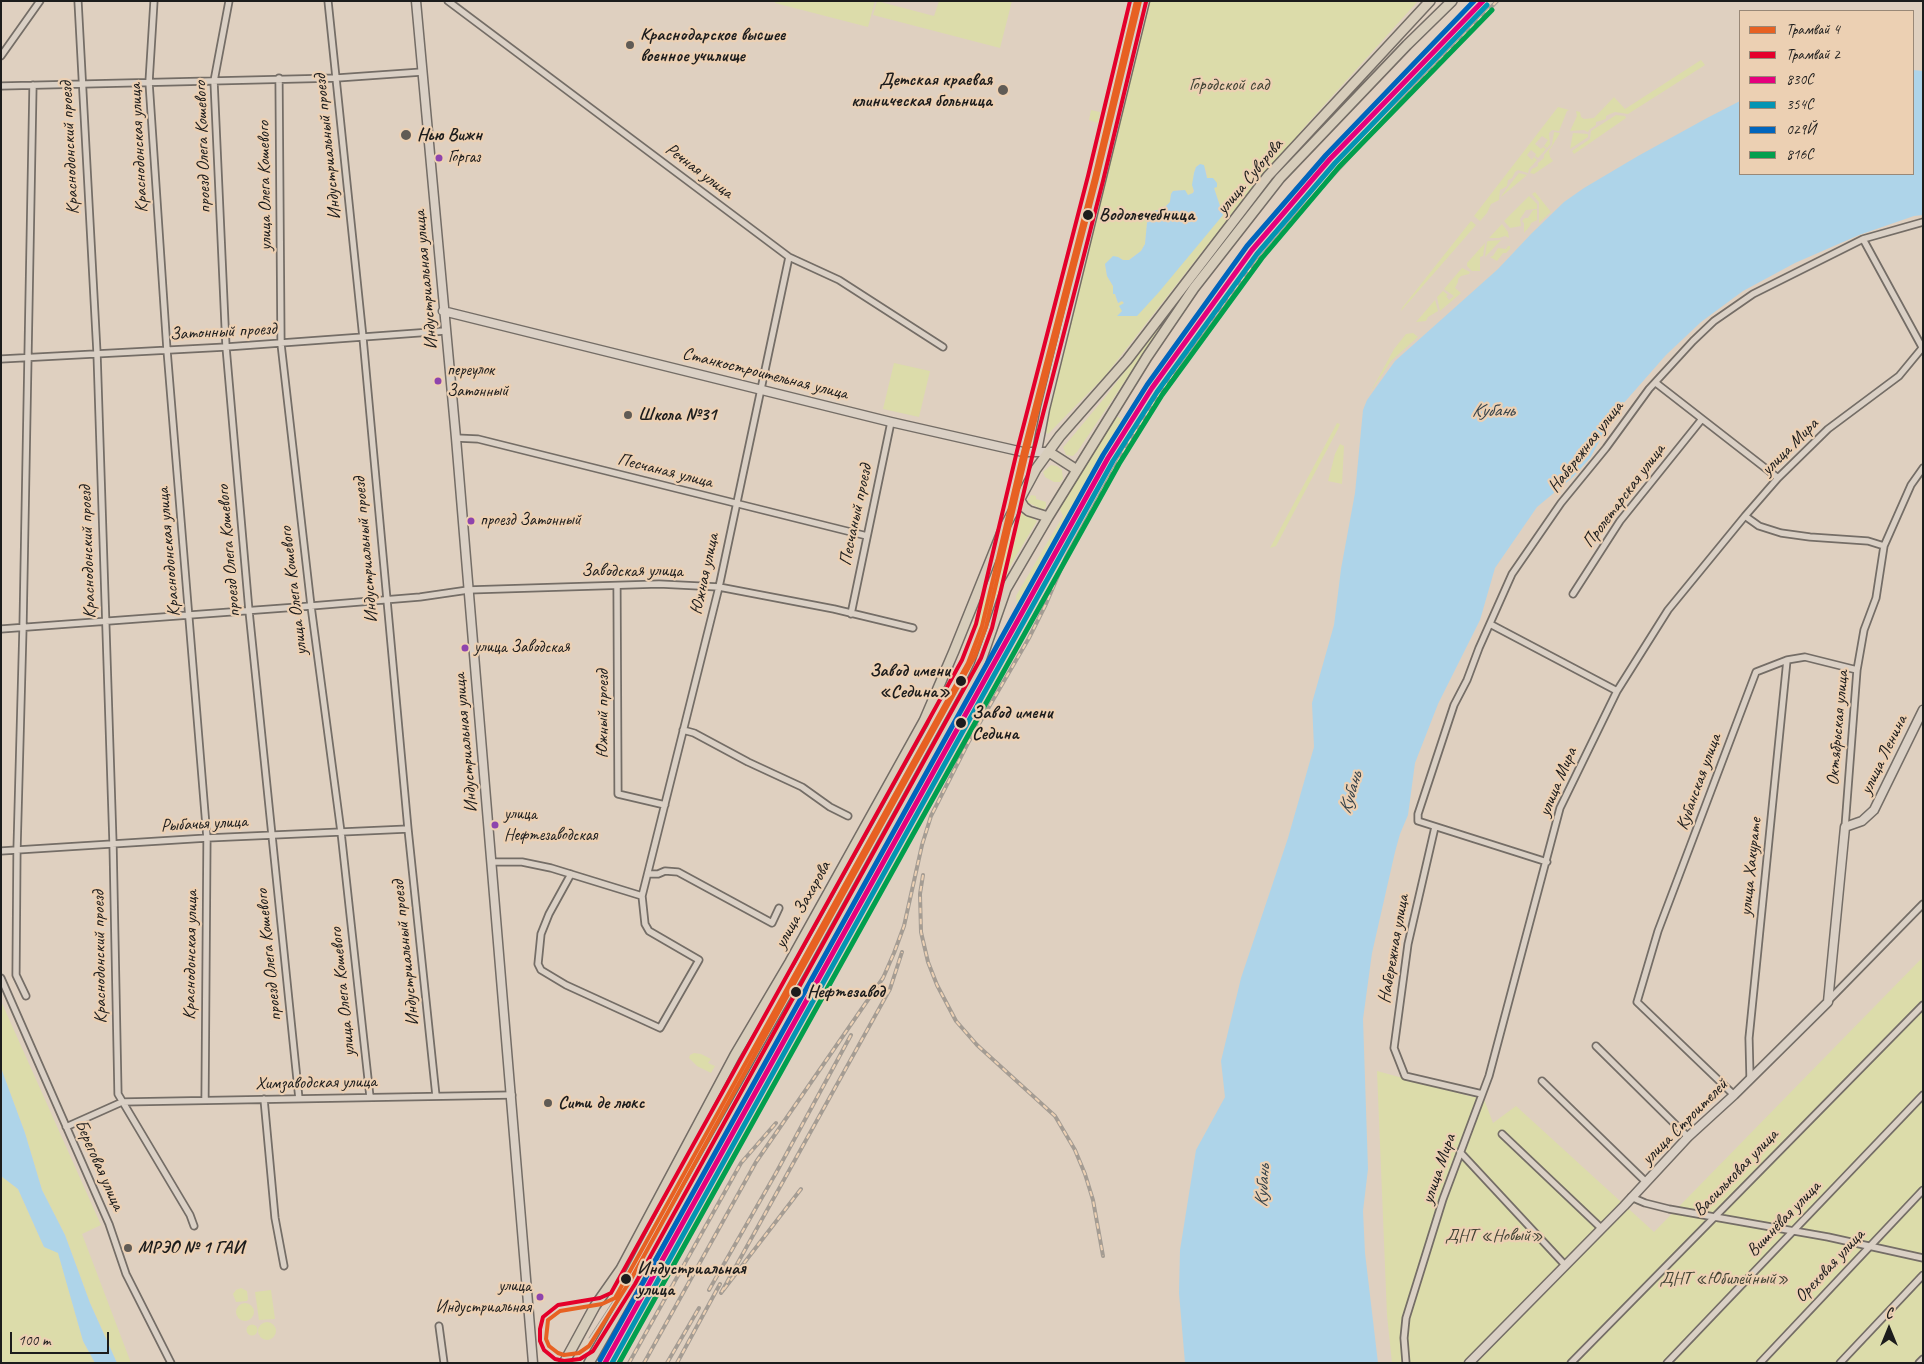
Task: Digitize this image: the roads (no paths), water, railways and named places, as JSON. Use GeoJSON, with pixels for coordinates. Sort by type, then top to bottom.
{"type":"FeatureCollection","features":[{"type":"Feature","properties":{"kind":"main road","name":"улица Суворова"},"geometry":{"type":"LineString","coordinates":[[1049,452],[1060,436],[1127,360],[1268,176],[1430,1]]}},
{"type":"Feature","properties":{"kind":"main road","name":"улица Суворова"},"geometry":{"type":"LineString","coordinates":[[1407,45],[1446,1]]}},
{"type":"Feature","properties":{"kind":"main road","name":"улица Суворова"},"geometry":{"type":"LineString","coordinates":[[1077,470],[1147,357],[1194,288],[1280,178],[1407,45],[1452,1]]}},
{"type":"Feature","properties":{"kind":"main road","name":"Станкостроительная улица"},"geometry":{"type":"LineString","coordinates":[[1049,452],[1077,470]]}},
{"type":"Feature","properties":{"kind":"main road","name":"улица Захарова"},"geometry":{"type":"LineString","coordinates":[[564,1362],[594,1306],[621,1269],[735,1055],[790,962],[924,721],[1002,532],[1036,469],[1049,452]]}},
{"type":"Feature","properties":{"kind":"main road"},"geometry":{"type":"LineString","coordinates":[[589,1363],[799,993],[969,687],[979,666],[1006,589],[1077,470]]}},
{"type":"Feature","properties":{"kind":"main road"},"geometry":{"type":"LineString","coordinates":[[1019,499],[1029,511],[1048,517]]}},
{"type":"Feature","properties":{"kind":"street"},"geometry":{"type":"LineString","coordinates":[[1,56],[40,1]]}},
{"type":"Feature","properties":{"kind":"street","name":"Краснодонский проезд"},"geometry":{"type":"LineString","coordinates":[[78,1],[97,353],[104,621],[113,843],[118,1094],[122,1102]]}},
{"type":"Feature","properties":{"kind":"street","name":"Краснодонская улица"},"geometry":{"type":"LineString","coordinates":[[154,1],[149,82],[167,350],[207,838],[204,1100]]}},
{"type":"Feature","properties":{"kind":"street","name":"проезд Олега Кошевого"},"geometry":{"type":"LineString","coordinates":[[229,1],[214,81],[226,347],[298,1099]]}},
{"type":"Feature","properties":{"kind":"street","name":"Индустриальный проезд"},"geometry":{"type":"LineString","coordinates":[[328,1],[363,338],[408,829],[436,1096]]}},
{"type":"Feature","properties":{"kind":"street","name":"Индустриальная улица"},"geometry":{"type":"LineString","coordinates":[[416,1],[456,438],[534,1363]]}},
{"type":"Feature","properties":{"kind":"street","name":"Речная улица"},"geometry":{"type":"LineString","coordinates":[[448,1],[789,257],[840,280],[943,347]]}},
{"type":"Feature","properties":{"kind":"street"},"geometry":{"type":"LineString","coordinates":[[1037,451],[1045,409],[1145,1]]}},
{"type":"Feature","properties":{"kind":"street"},"geometry":{"type":"LineString","coordinates":[[1,86],[337,78],[422,72]]}},
{"type":"Feature","properties":{"kind":"street","name":"улица Олега Кошевого"},"geometry":{"type":"LineString","coordinates":[[279,78],[281,344],[311,606],[341,832],[370,1097]]}},
{"type":"Feature","properties":{"kind":"street"},"geometry":{"type":"LineString","coordinates":[[26,996],[16,975],[33,85]]}},
{"type":"Feature","properties":{"kind":"street","name":"Набережная улица"},"geometry":{"type":"LineString","coordinates":[[1482,1094],[1405,1076],[1394,1048],[1408,944],[1435,827],[1418,821],[1418,814],[1454,706],[1512,574],[1561,503],[1601,455],[1649,389],[1693,341],[1732,308],[1753,294],[1863,239],[1923,222]]}},
{"type":"Feature","properties":{"kind":"street"},"geometry":{"type":"LineString","coordinates":[[1863,239],[1923,347]]}},
{"type":"Feature","properties":{"kind":"street","name":"Южная улица"},"geometry":{"type":"LineString","coordinates":[[642,896],[719,586],[789,257]]}},
{"type":"Feature","properties":{"kind":"street","name":"Станкостроительная улица"},"geometry":{"type":"LineString","coordinates":[[443,311],[891,422],[1023,452],[1049,452]]}},
{"type":"Feature","properties":{"kind":"street","name":"Затонный проезд"},"geometry":{"type":"LineString","coordinates":[[1,359],[281,344],[446,331]]}},
{"type":"Feature","properties":{"kind":"street","name":"улица Мира"},"geometry":{"type":"LineString","coordinates":[[1406,1363],[1404,1338],[1406,1318],[1443,1199],[1489,1076],[1560,808],[1617,691],[1668,610],[1778,478],[1828,429],[1899,376],[1923,347]]}},
{"type":"Feature","properties":{"kind":"street"},"geometry":{"type":"LineString","coordinates":[[1656,383],[1778,478]]}},
{"type":"Feature","properties":{"kind":"street","name":"Пролетарская улица"},"geometry":{"type":"LineString","coordinates":[[1573,594],[1623,517],[1702,419]]}},
{"type":"Feature","properties":{"kind":"street","name":"Песчаный проезд"},"geometry":{"type":"LineString","coordinates":[[851,614],[891,422]]}},
{"type":"Feature","properties":{"kind":"street","name":"Песчаная улица"},"geometry":{"type":"LineString","coordinates":[[456,438],[478,439],[867,536]]}},
{"type":"Feature","properties":{"kind":"street","name":"Октябрьская улица"},"geometry":{"type":"LineString","coordinates":[[1828,1002],[1845,828],[1857,670],[1864,630],[1876,598],[1884,546],[1911,485],[1923,468]]}},
{"type":"Feature","properties":{"kind":"street"},"geometry":{"type":"LineString","coordinates":[[1745,516],[1759,526],[1781,533],[1868,541],[1884,546]]}},
{"type":"Feature","properties":{"kind":"street","name":"Заводская улица"},"geometry":{"type":"LineString","coordinates":[[1,629],[190,617],[386,600],[468,590],[659,584],[719,586],[913,628]]}},
{"type":"Feature","properties":{"kind":"street","name":"Южный проезд"},"geometry":{"type":"LineString","coordinates":[[617,586],[618,794],[664,805]]}},
{"type":"Feature","properties":{"kind":"street"},"geometry":{"type":"LineString","coordinates":[[1490,624],[1617,691]]}},
{"type":"Feature","properties":{"kind":"street","name":"Кубанская улица"},"geometry":{"type":"LineString","coordinates":[[1734,1095],[1637,1002],[1658,931],[1756,672],[1787,660],[1805,657],[1857,670]]}},
{"type":"Feature","properties":{"kind":"street","name":"улица Хакурате"},"geometry":{"type":"LineString","coordinates":[[1750,1078],[1749,1038],[1787,660]]}},
{"type":"Feature","properties":{"kind":"street","name":"улица Ленина"},"geometry":{"type":"LineString","coordinates":[[1845,828],[1862,821],[1874,810],[1923,710]]}},
{"type":"Feature","properties":{"kind":"street"},"geometry":{"type":"LineString","coordinates":[[683,730],[694,732],[748,762],[802,787],[830,807],[848,816]]}},
{"type":"Feature","properties":{"kind":"street"},"geometry":{"type":"LineString","coordinates":[[1435,827],[1547,862]]}},
{"type":"Feature","properties":{"kind":"street","name":"Рыбачья улица"},"geometry":{"type":"LineString","coordinates":[[1,851],[113,843],[408,829]]}},
{"type":"Feature","properties":{"kind":"street"},"geometry":{"type":"LineString","coordinates":[[492,862],[522,862],[571,874],[642,896],[645,924],[649,931],[699,960],[660,1028],[566,985],[541,970],[538,964],[540,934],[571,874]]}},
{"type":"Feature","properties":{"kind":"street"},"geometry":{"type":"LineString","coordinates":[[649,874],[658,874],[665,871],[678,872],[772,923],[779,908]]}},
{"type":"Feature","properties":{"kind":"street","name":"улица Строителей"},"geometry":{"type":"LineString","coordinates":[[1469,1363],[1631,1198],[1688,1137],[1734,1095],[1828,1002],[1923,904]]}},
{"type":"Feature","properties":{"kind":"street","name":"Береговая улица"},"geometry":{"type":"LineString","coordinates":[[1,978],[109,1224],[126,1274],[171,1363]]}},
{"type":"Feature","properties":{"kind":"street","name":"Васильковая улица"},"geometry":{"type":"LineString","coordinates":[[1571,1363],[1923,1005]]}},
{"type":"Feature","properties":{"kind":"street"},"geometry":{"type":"LineString","coordinates":[[1596,1046],[1688,1137]]}},
{"type":"Feature","properties":{"kind":"street"},"geometry":{"type":"LineString","coordinates":[[1542,1081],[1646,1182]]}},
{"type":"Feature","properties":{"kind":"street","name":"Химзаводская улица"},"geometry":{"type":"LineString","coordinates":[[66,1127],[122,1102],[512,1094]]}},
{"type":"Feature","properties":{"kind":"street","name":"Вишнёвая улица"},"geometry":{"type":"LineString","coordinates":[[1667,1363],[1923,1095]]}},
{"type":"Feature","properties":{"kind":"street"},"geometry":{"type":"LineString","coordinates":[[264,1099],[275,1218],[284,1266]]}},
{"type":"Feature","properties":{"kind":"street"},"geometry":{"type":"LineString","coordinates":[[122,1102],[127,1106],[185,1206],[194,1226]]}},
{"type":"Feature","properties":{"kind":"street"},"geometry":{"type":"LineString","coordinates":[[1502,1134],[1601,1228]]}},
{"type":"Feature","properties":{"kind":"street"},"geometry":{"type":"LineString","coordinates":[[1460,1152],[1565,1265]]}},
{"type":"Feature","properties":{"kind":"street","name":"Ореховая улица"},"geometry":{"type":"LineString","coordinates":[[1760,1363],[1923,1190]]}},
{"type":"Feature","properties":{"kind":"street"},"geometry":{"type":"LineString","coordinates":[[1631,1198],[1645,1204],[1669,1210],[1869,1246],[1923,1258]]}},
{"type":"Feature","properties":{"kind":"street"},"geometry":{"type":"LineString","coordinates":[[1840,1363],[1923,1275]]}},
{"type":"Feature","properties":{"kind":"street"},"geometry":{"type":"LineString","coordinates":[[439,1326],[444,1363]]}},
{"type":"Feature","properties":{"kind":"street"},"geometry":{"type":"LineString","coordinates":[[1919,1363],[1923,1359]]}},
{"type":"Feature","properties":{"kind":"water","name":"Кубань"},"geometry":{"type":"Polygon","coordinates":[[[1914,70],[1923,71],[1923,215],[1914,216],[1859,235],[1795,263],[1743,291],[1701,322],[1666,355],[1615,413],[1590,458],[1573,477],[1537,507],[1495,568],[1480,620],[1438,704],[1415,763],[1408,815],[1395,852],[1372,953],[1363,1019],[1368,1169],[1363,1211],[1365,1253],[1378,1363],[1185,1363],[1179,1293],[1180,1250],[1196,1150],[1225,1097],[1221,1061],[1241,978],[1288,838],[1314,747],[1312,703],[1334,625],[1341,569],[1355,493],[1363,410],[1367,400],[1395,361],[1498,269],[1564,202],[1638,156],[1739,102],[1739,175],[1914,175],[1914,70]]]}},
{"type":"Feature","properties":{"kind":"water"},"geometry":{"type":"Polygon","coordinates":[[[1200,164],[1204,165],[1207,178],[1213,178],[1217,183],[1217,187],[1214,188],[1223,215],[1137,316],[1117,316],[1122,311],[1119,306],[1124,303],[1122,301],[1118,303],[1115,294],[1113,294],[1113,286],[1107,276],[1105,264],[1113,256],[1129,260],[1141,251],[1145,244],[1147,223],[1151,212],[1164,208],[1170,202],[1173,191],[1185,190],[1188,195],[1193,193],[1194,173],[1196,167],[1200,164]]]}},
{"type":"Feature","properties":{"kind":"water"},"geometry":{"type":"Polygon","coordinates":[[[1,1068],[25,1133],[42,1190],[65,1235],[90,1303],[117,1363],[95,1363],[83,1341],[58,1253],[44,1247],[18,1189],[1,1176],[1,1068]]]}},
{"type":"Feature","properties":{"kind":"tram line","name":"2"},"geometry":{"type":"LineString","coordinates":[[1130,1],[1088,176],[1017,451],[976,624],[962,660],[611,1293],[600,1298],[558,1305],[543,1317],[540,1341],[544,1350],[555,1359],[564,1361],[580,1359],[593,1351],[635,1284],[981,658],[992,628],[1033,453],[1103,181],[1146,2]]}},
{"type":"Feature","properties":{"kind":"tram line","name":"4"},"geometry":{"type":"LineString","coordinates":[[1136,1],[1094,178],[1023,452],[982,626],[968,663],[615,1298],[602,1304],[560,1311],[548,1320],[546,1339],[549,1346],[558,1353],[564,1355],[579,1353],[589,1346],[630,1281],[975,656],[986,627],[1027,452],[1097,179],[1140,1]]}},
{"type":"Feature","properties":{"kind":"tram line"},"geometry":{"type":"LineString","coordinates":[[589,1338],[615,1298]]}},
{"type":"Feature","properties":{"kind":"railway"},"geometry":{"type":"LineString","coordinates":[[644,1363],[756,1162],[883,978],[904,926],[922,845],[931,816],[968,743],[1029,638],[1066,557],[1131,438],[1184,357],[1242,279],[1300,211],[1497,1]]}},
{"type":"Feature","properties":{"kind":"railway"},"geometry":{"type":"LineString","coordinates":[[923,875],[920,894],[921,932],[928,962],[937,985],[956,1021],[977,1045],[1055,1116],[1075,1150],[1085,1174],[1093,1200],[1103,1256]]}},
{"type":"Feature","properties":{"kind":"railway"},"geometry":{"type":"LineString","coordinates":[[801,1189],[721,1293],[890,989],[902,952]]}},
{"type":"Feature","properties":{"kind":"railway"},"geometry":{"type":"LineString","coordinates":[[709,1290],[776,1173],[851,1035]]}},
{"type":"Feature","properties":{"kind":"railway"},"geometry":{"type":"LineString","coordinates":[[629,1363],[741,1163],[776,1123]]}},
{"type":"Feature","properties":{"kind":"railway"},"geometry":{"type":"LineString","coordinates":[[677,1363],[720,1284]]}},
{"type":"Feature","properties":{"kind":"railway"},"geometry":{"type":"LineString","coordinates":[[667,1363],[699,1308]]}},
{"type":"Feature","properties":{"kind":"place","name":"Краснодарское высшее военное училище"},"geometry":{"type":"Point","coordinates":[630,45]}},
{"type":"Feature","properties":{"kind":"place","name":"Детская краевая клиническая больница"},"geometry":{"type":"Point","coordinates":[1003,90]}},
{"type":"Feature","properties":{"kind":"place","name":"Нью Вижн"},"geometry":{"type":"Point","coordinates":[406,135]}},
{"type":"Feature","properties":{"kind":"place","name":"Горгаз"},"geometry":{"type":"Point","coordinates":[439,158]}},
{"type":"Feature","properties":{"kind":"place","name":"Водолечебница"},"geometry":{"type":"Point","coordinates":[1088,215]}},
{"type":"Feature","properties":{"kind":"place","name":"переулок Затонный"},"geometry":{"type":"Point","coordinates":[438,381]}},
{"type":"Feature","properties":{"kind":"place","name":"Школа №31"},"geometry":{"type":"Point","coordinates":[628,415]}},
{"type":"Feature","properties":{"kind":"place","name":"проезд Затонный"},"geometry":{"type":"Point","coordinates":[471,521]}},
{"type":"Feature","properties":{"kind":"place","name":"улица Заводская"},"geometry":{"type":"Point","coordinates":[465,648]}},
{"type":"Feature","properties":{"kind":"place","name":"Завод имени «Седина»"},"geometry":{"type":"Point","coordinates":[961,681]}},
{"type":"Feature","properties":{"kind":"place","name":"Завод имени Седина"},"geometry":{"type":"Point","coordinates":[961,723]}},
{"type":"Feature","properties":{"kind":"place","name":"улица Нефтезаводская"},"geometry":{"type":"Point","coordinates":[495,825]}},
{"type":"Feature","properties":{"kind":"place","name":"Нефтезавод"},"geometry":{"type":"Point","coordinates":[796,992]}},
{"type":"Feature","properties":{"kind":"place","name":"Сити де люкс"},"geometry":{"type":"Point","coordinates":[548,1103]}},
{"type":"Feature","properties":{"kind":"place","name":"МРЭО № 1 ГАИ"},"geometry":{"type":"Point","coordinates":[128,1248]}},
{"type":"Feature","properties":{"kind":"place","name":"Индустриальная улица"},"geometry":{"type":"Point","coordinates":[626,1279]}},
{"type":"Feature","properties":{"kind":"place","name":"улица Индустриальная"},"geometry":{"type":"Point","coordinates":[540,1297]}},
{"type":"Feature","properties":{"kind":"park label","name":"Городской сад"},"geometry":{"type":"Point","coordinates":[1229,85]}},
{"type":"Feature","properties":{"kind":"park label","name":"ДНТ «Новый»"},"geometry":{"type":"Point","coordinates":[1494,1236]}},
{"type":"Feature","properties":{"kind":"park label","name":"ДНТ «Юбилейный»"},"geometry":{"type":"Point","coordinates":[1724,1279]}}]}
